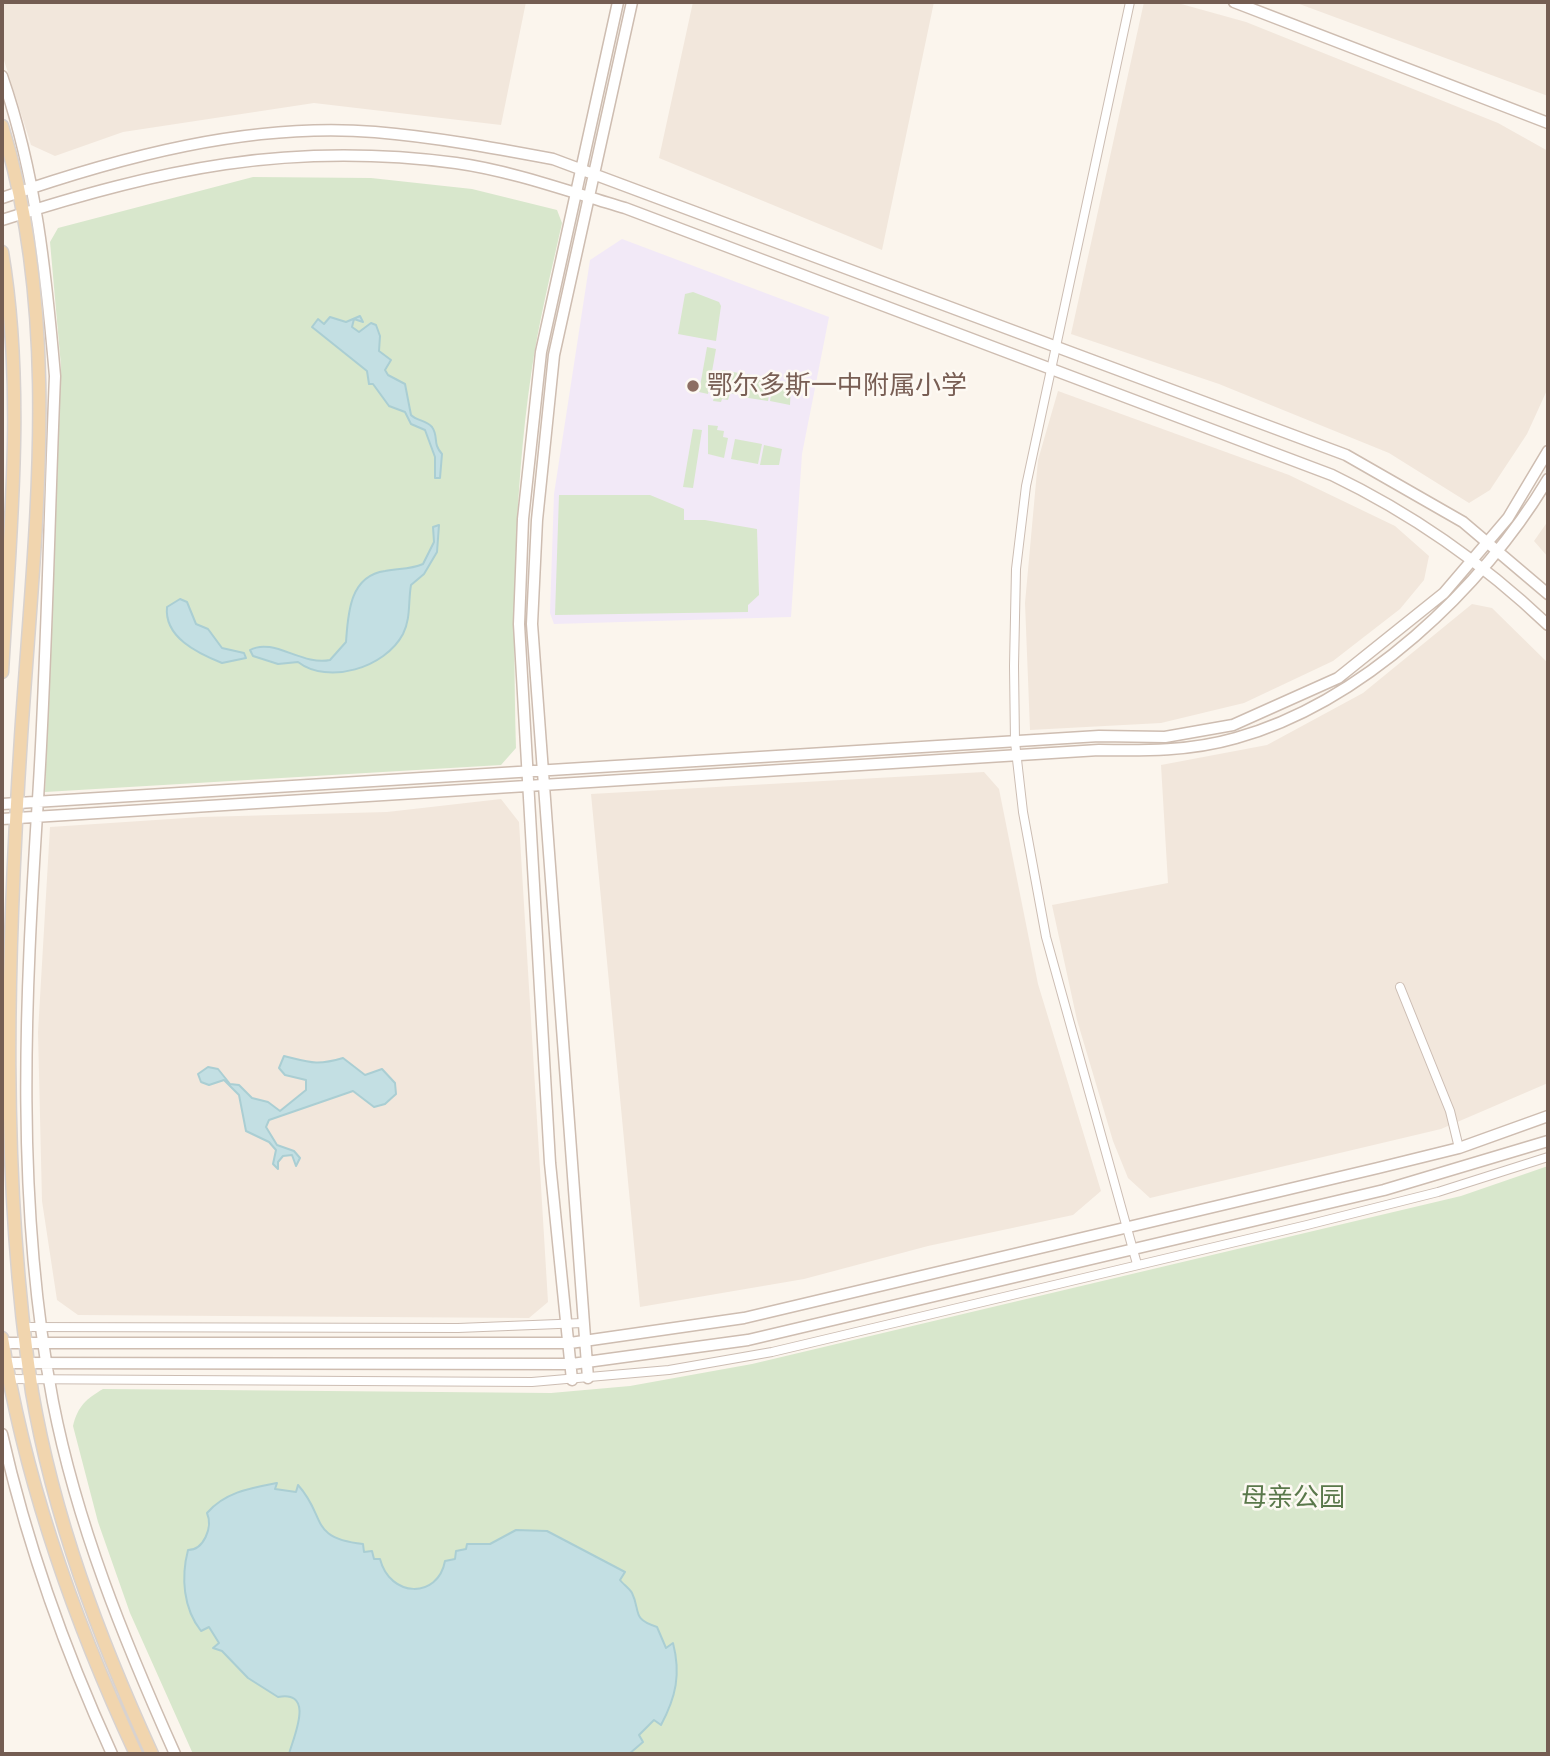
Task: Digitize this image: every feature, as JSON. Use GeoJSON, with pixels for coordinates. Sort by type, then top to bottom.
{"type":"FeatureCollection","features":[{"type":"Feature","properties":{"kind":"main road"},"geometry":{"type":"LineString","coordinates":[[2,126],[19,192],[36,317],[39,448],[16,803],[18,817],[6,1098],[16,1269],[30,1380],[56,1500],[85,1594],[152,1754]]}},
{"type":"Feature","properties":{"kind":"main road"},"geometry":{"type":"LineString","coordinates":[[2,252],[11,323],[14,385],[2,672]]}},
{"type":"Feature","properties":{"kind":"main road"},"geometry":{"type":"LineString","coordinates":[[2,1338],[6,1379],[56,1559],[81,1628],[136,1754]]}},
{"type":"Feature","properties":{"kind":"street"},"geometry":{"type":"LineString","coordinates":[[572,1380],[550,1163],[525,772],[519,624],[523,519],[541,352],[618,2]]}},
{"type":"Feature","properties":{"kind":"street"},"geometry":{"type":"LineString","coordinates":[[588,1378],[532,624],[537,520],[554,355],[632,2]]}},
{"type":"Feature","properties":{"kind":"street"},"geometry":{"type":"LineString","coordinates":[[1130,2],[1026,486],[1016,569],[1015,742],[1025,825],[1046,937],[1137,1264]]}},
{"type":"Feature","properties":{"kind":"street"},"geometry":{"type":"LineString","coordinates":[[1234,2],[1548,123]]}},
{"type":"Feature","properties":{"kind":"street"},"geometry":{"type":"LineString","coordinates":[[2,76],[37,209],[55,376],[38,801],[25,1042],[29,1216],[47,1364],[68,1465],[92,1552],[118,1622],[175,1754]]}},
{"type":"Feature","properties":{"kind":"street"},"geometry":{"type":"LineString","coordinates":[[2,198],[141,155],[219,140],[294,133],[373,132],[460,141],[553,159],[1346,455],[1463,522],[1497,553],[1529,575],[1548,594]]}},
{"type":"Feature","properties":{"kind":"street"},"geometry":{"type":"LineString","coordinates":[[2,220],[144,177],[222,162],[296,155],[373,156],[457,164],[576,194],[625,208],[1332,475],[1380,498],[1446,538],[1482,570],[1510,588],[1548,625]]}},
{"type":"Feature","properties":{"kind":"street"},"geometry":{"type":"LineString","coordinates":[[2,804],[1099,736],[1165,737],[1233,725],[1338,678],[1444,593],[1508,518],[1548,451]]}},
{"type":"Feature","properties":{"kind":"street"},"geometry":{"type":"LineString","coordinates":[[2,819],[1099,750],[1166,751],[1237,738],[1346,690],[1453,603],[1520,526],[1548,479]]}},
{"type":"Feature","properties":{"kind":"street"},"geometry":{"type":"LineString","coordinates":[[1400,987],[1450,1111],[1459,1148]]}},
{"type":"Feature","properties":{"kind":"street"},"geometry":{"type":"LineString","coordinates":[[2,1343],[570,1343],[744,1318],[1459,1148],[1548,1116]]}},
{"type":"Feature","properties":{"kind":"street"},"geometry":{"type":"LineString","coordinates":[[4,1363],[587,1364],[748,1340],[1384,1190],[1548,1141]]}},
{"type":"Feature","properties":{"kind":"street"},"geometry":{"type":"LineString","coordinates":[[6,1379],[486,1382],[572,1380],[669,1370],[772,1352],[1438,1192],[1548,1157]]}},
{"type":"Feature","properties":{"kind":"street"},"geometry":{"type":"LineString","coordinates":[[23,1327],[458,1328],[583,1323]]}},
{"type":"Feature","properties":{"kind":"street"},"geometry":{"type":"LineString","coordinates":[[2,1434],[39,1571],[60,1632],[112,1754]]}},
{"type":"Feature","properties":{"kind":"shaded area"},"geometry":{"type":"Polygon","coordinates":[[[2,2],[526,2],[501,125],[314,103],[123,132],[55,156],[31,145],[2,54],[2,2]]]}},
{"type":"Feature","properties":{"kind":"shaded area"},"geometry":{"type":"Polygon","coordinates":[[[693,2],[934,2],[882,250],[659,158],[693,2]]]}},
{"type":"Feature","properties":{"kind":"shaded area"},"geometry":{"type":"Polygon","coordinates":[[[1144,2],[1174,2],[1246,22],[1498,123],[1548,151],[1548,388],[1527,434],[1490,490],[1469,503],[1389,453],[1219,384],[1071,334],[1144,2]]]}},
{"type":"Feature","properties":{"kind":"shaded area"},"geometry":{"type":"Polygon","coordinates":[[[1294,2],[1548,2],[1548,96],[1294,2]]]}},
{"type":"Feature","properties":{"kind":"shaded area","name":"鄂尔多斯一中附属小学"},"geometry":{"type":"Polygon","coordinates":[[[622,239],[829,317],[802,454],[791,617],[554,624],[550,613],[554,494],[590,260],[622,239]]]}},
{"type":"Feature","properties":{"kind":"shaded area"},"geometry":{"type":"Polygon","coordinates":[[[1058,391],[1289,475],[1395,526],[1429,556],[1424,580],[1400,609],[1333,661],[1244,703],[1161,723],[1030,730],[1025,603],[1038,460],[1058,391]]]}},
{"type":"Feature","properties":{"kind":"shaded area"},"geometry":{"type":"Polygon","coordinates":[[[1548,521],[1548,557],[1534,541],[1548,521]]]}},
{"type":"Feature","properties":{"kind":"shaded area"},"geometry":{"type":"Polygon","coordinates":[[[1472,604],[1492,608],[1548,663],[1548,1083],[1441,1129],[1150,1198],[1128,1178],[1113,1141],[1077,1020],[1052,905],[1168,883],[1161,765],[1267,745],[1363,693],[1472,604]]]}},
{"type":"Feature","properties":{"kind":"shaded area"},"geometry":{"type":"Polygon","coordinates":[[[984,772],[999,789],[1038,984],[1101,1191],[1073,1215],[928,1246],[804,1279],[640,1307],[591,794],[984,772]]]}},
{"type":"Feature","properties":{"kind":"shaded area"},"geometry":{"type":"Polygon","coordinates":[[[501,799],[519,822],[548,1302],[529,1318],[78,1315],[57,1300],[42,1201],[38,1032],[50,827],[201,817],[387,812],[501,799]]]}},
{"type":"Feature","properties":{"kind":"green space"},"geometry":{"type":"Polygon","coordinates":[[[253,177],[371,178],[472,189],[557,210],[562,223],[534,356],[521,468],[515,608],[516,748],[501,765],[45,792],[61,366],[50,242],[58,228],[253,177]]]}},
{"type":"Feature","properties":{"kind":"green space"},"geometry":{"type":"Polygon","coordinates":[[[693,292],[719,302],[721,306],[716,341],[678,334],[685,294],[693,292]]]}},
{"type":"Feature","properties":{"kind":"green space"},"geometry":{"type":"Polygon","coordinates":[[[707,347],[716,349],[708,394],[699,392],[707,347]]]}},
{"type":"Feature","properties":{"kind":"green space"},"geometry":{"type":"Polygon","coordinates":[[[722,370],[739,373],[735,394],[730,393],[728,400],[713,401],[722,370]]]}},
{"type":"Feature","properties":{"kind":"green space"},"geometry":{"type":"Polygon","coordinates":[[[747,374],[772,379],[768,401],[742,397],[747,374]]]}},
{"type":"Feature","properties":{"kind":"green space"},"geometry":{"type":"Polygon","coordinates":[[[774,379],[791,384],[790,405],[770,401],[774,379]]]}},
{"type":"Feature","properties":{"kind":"green space"},"geometry":{"type":"Polygon","coordinates":[[[708,425],[718,426],[717,430],[724,431],[723,437],[728,438],[724,458],[708,454],[708,425]]]}},
{"type":"Feature","properties":{"kind":"green space"},"geometry":{"type":"Polygon","coordinates":[[[693,429],[702,430],[693,488],[683,487],[693,429]]]}},
{"type":"Feature","properties":{"kind":"green space"},"geometry":{"type":"Polygon","coordinates":[[[735,439],[762,444],[758,464],[731,459],[735,439]]]}},
{"type":"Feature","properties":{"kind":"green space"},"geometry":{"type":"Polygon","coordinates":[[[764,445],[782,449],[779,465],[760,465],[764,445]]]}},
{"type":"Feature","properties":{"kind":"green space"},"geometry":{"type":"Polygon","coordinates":[[[559,495],[650,495],[684,509],[684,520],[705,520],[757,529],[759,595],[748,605],[748,612],[555,615],[559,495]]]}},
{"type":"Feature","properties":{"kind":"green space","name":"母亲公园"},"geometry":{"type":"Polygon","coordinates":[[[1548,1166],[1548,1754],[193,1754],[130,1613],[98,1522],[73,1426],[77,1413],[84,1404],[103,1389],[551,1393],[630,1386],[752,1364],[1461,1196],[1548,1166]]]}},
{"type":"Feature","properties":{"kind":"water"},"geometry":{"type":"Polygon","coordinates":[[[360,316],[363,322],[354,319],[352,327],[359,332],[371,323],[376,325],[380,336],[379,351],[391,360],[385,370],[388,375],[405,384],[411,415],[430,425],[434,431],[437,447],[442,454],[440,478],[435,478],[435,457],[425,430],[411,424],[405,412],[389,406],[373,384],[369,384],[367,371],[312,327],[318,319],[324,324],[330,317],[346,322],[360,316]]]}},
{"type":"Feature","properties":{"kind":"water"},"geometry":{"type":"Polygon","coordinates":[[[439,525],[437,552],[424,574],[411,585],[406,628],[395,646],[383,656],[355,669],[325,672],[310,669],[298,662],[278,664],[253,656],[250,650],[268,647],[309,659],[330,660],[346,642],[353,598],[364,580],[373,574],[423,564],[434,542],[433,527],[439,525]]]}},
{"type":"Feature","properties":{"kind":"water"},"geometry":{"type":"Polygon","coordinates":[[[180,599],[187,602],[196,624],[208,629],[222,648],[244,653],[246,658],[222,663],[193,649],[176,635],[167,618],[167,607],[180,599]]]}},
{"type":"Feature","properties":{"kind":"water"},"geometry":{"type":"Polygon","coordinates":[[[284,1056],[319,1062],[343,1058],[365,1075],[382,1069],[395,1083],[396,1094],[385,1104],[374,1107],[353,1091],[269,1120],[266,1127],[277,1145],[294,1151],[300,1158],[296,1166],[292,1155],[283,1156],[278,1162],[278,1169],[273,1164],[276,1150],[269,1142],[246,1131],[239,1095],[224,1080],[209,1085],[201,1082],[198,1074],[208,1067],[218,1069],[230,1084],[239,1085],[252,1098],[268,1102],[280,1111],[306,1090],[306,1080],[285,1075],[279,1068],[284,1056]]]}},
{"type":"Feature","properties":{"kind":"water"},"geometry":{"type":"Polygon","coordinates":[[[277,1483],[275,1489],[296,1492],[298,1485],[326,1531],[334,1537],[363,1544],[364,1552],[372,1551],[374,1559],[380,1559],[385,1572],[403,1587],[414,1589],[433,1582],[441,1573],[445,1561],[455,1559],[456,1551],[466,1549],[467,1544],[490,1544],[516,1530],[547,1531],[625,1572],[620,1580],[632,1593],[640,1617],[657,1627],[666,1648],[673,1643],[677,1665],[676,1685],[661,1725],[654,1720],[639,1735],[643,1742],[629,1754],[289,1754],[299,1717],[296,1701],[290,1697],[278,1697],[248,1678],[222,1651],[213,1648],[219,1643],[209,1627],[201,1631],[195,1622],[187,1602],[184,1581],[188,1550],[199,1546],[206,1537],[209,1525],[207,1513],[230,1496],[277,1483]]]}},
{"type":"Feature","properties":{"kind":"place","name":"鄂尔多斯一中附属小学"},"geometry":{"type":"Point","coordinates":[693,386]}}]}
